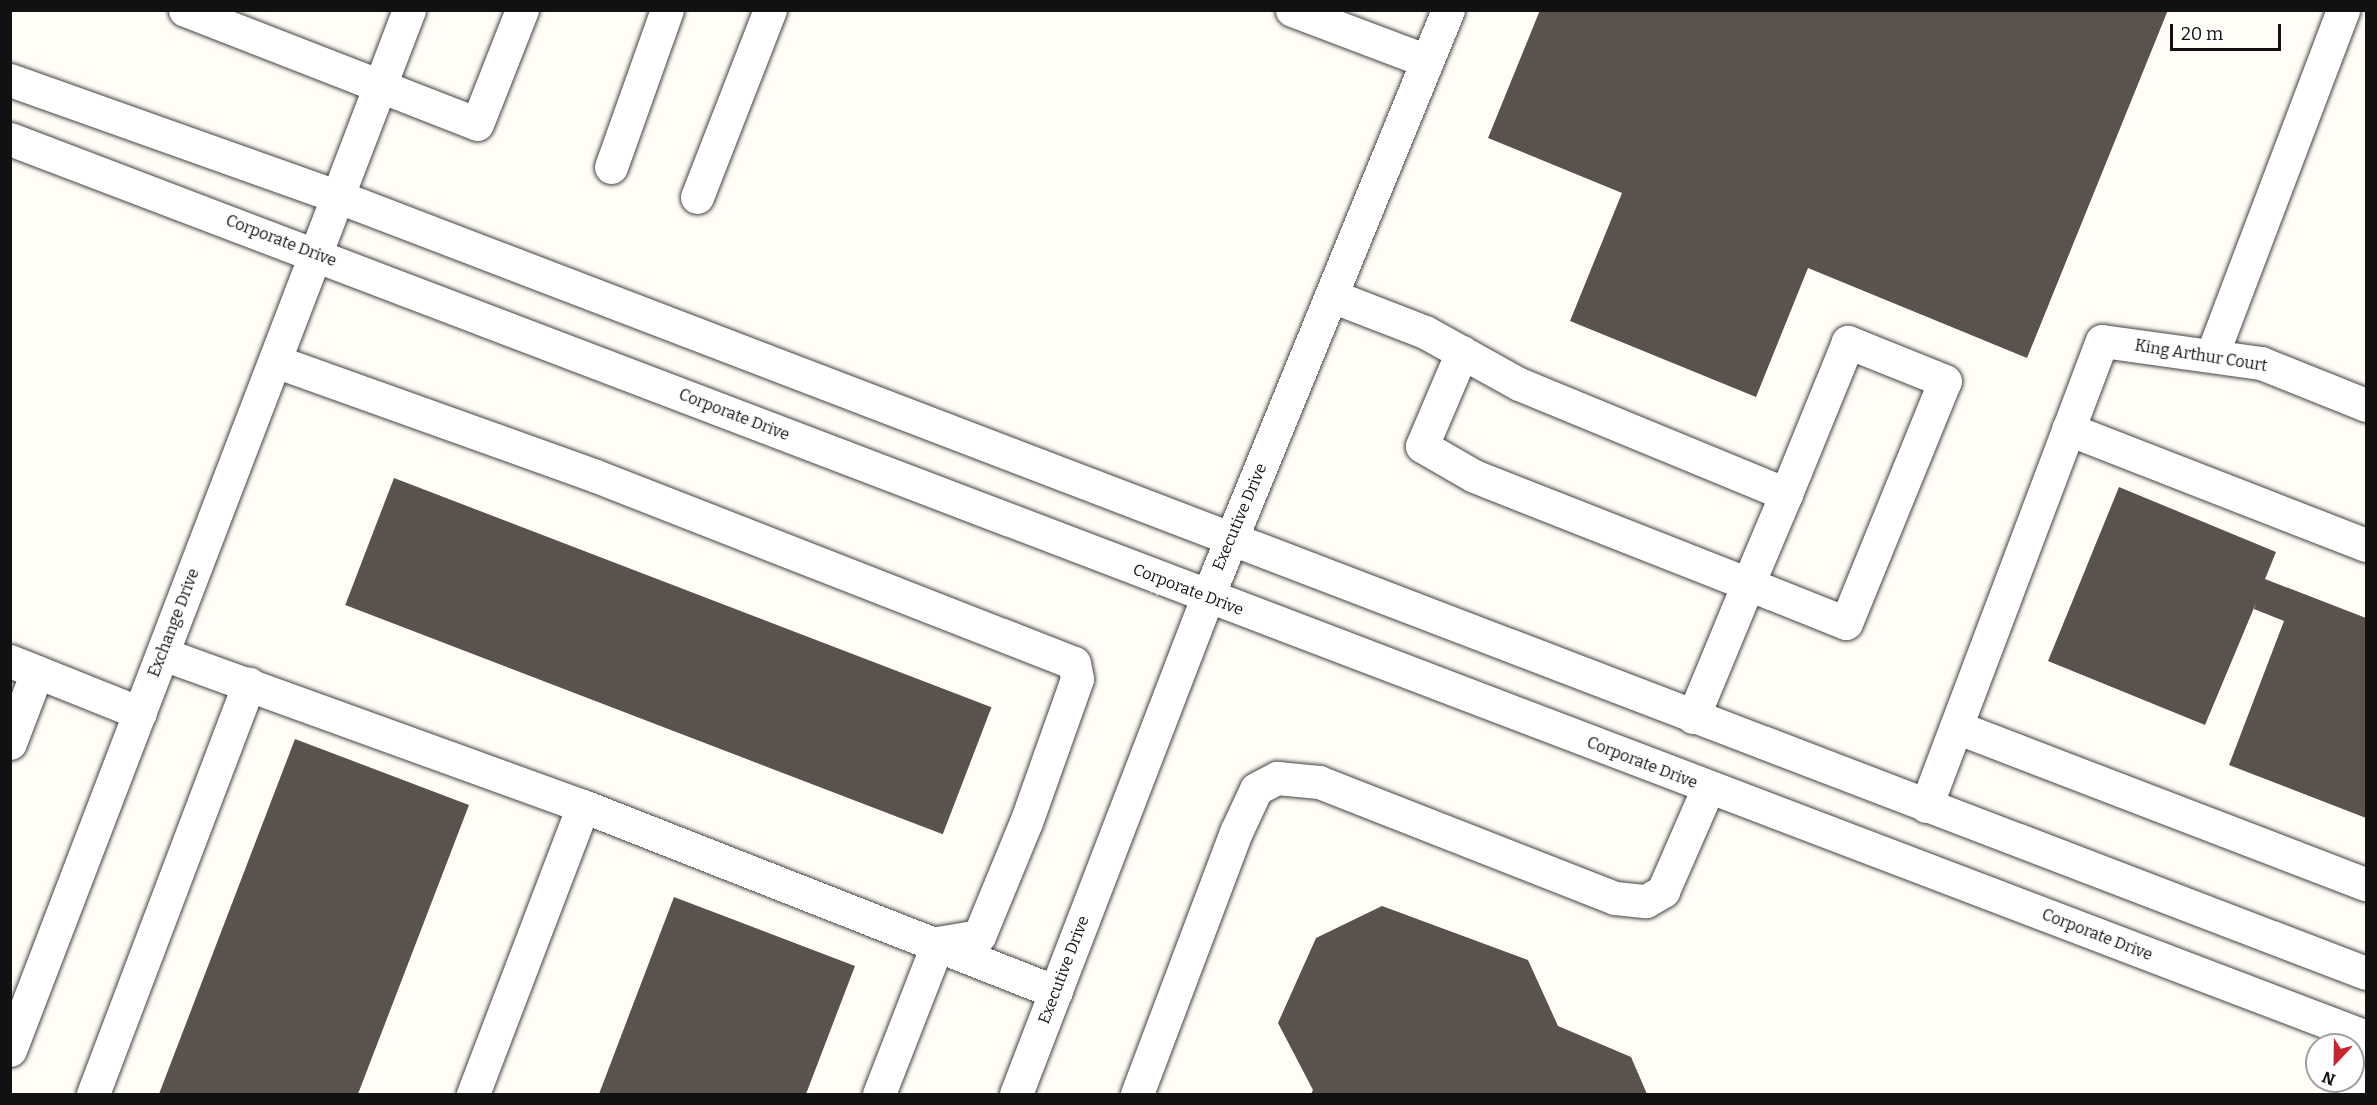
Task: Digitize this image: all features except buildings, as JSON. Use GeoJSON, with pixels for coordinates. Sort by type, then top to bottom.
{"type":"FeatureCollection","features":[{"type":"Feature","properties":{"kind":"street"},"geometry":{"type":"LineString","coordinates":[[184,10],[477,124],[522,10]]}},
{"type":"Feature","properties":{"kind":"street","name":"Exchange Drive"},"geometry":{"type":"LineString","coordinates":[[10,1050],[409,10]]}},
{"type":"Feature","properties":{"kind":"street"},"geometry":{"type":"LineString","coordinates":[[611,167],[667,10]]}},
{"type":"Feature","properties":{"kind":"street"},"geometry":{"type":"LineString","coordinates":[[697,197],[770,10]]}},
{"type":"Feature","properties":{"kind":"street"},"geometry":{"type":"LineString","coordinates":[[1292,10],[1427,62]]}},
{"type":"Feature","properties":{"kind":"street","name":"Executive Drive"},"geometry":{"type":"LineString","coordinates":[[1016,1095],[1206,598],[1448,10]]}},
{"type":"Feature","properties":{"kind":"street"},"geometry":{"type":"LineString","coordinates":[[2212,355],[2343,10]]}},
{"type":"Feature","properties":{"kind":"street"},"geometry":{"type":"LineString","coordinates":[[10,80],[339,197],[1230,541],[2367,973]]}},
{"type":"Feature","properties":{"kind":"street","name":"Corporate Drive"},"geometry":{"type":"LineString","coordinates":[[10,139],[317,254],[1206,598],[2367,1037]]}},
{"type":"Feature","properties":{"kind":"street"},"geometry":{"type":"LineString","coordinates":[[1332,296],[1425,332],[1519,384],[1786,494]]}},
{"type":"Feature","properties":{"kind":"street","name":"King Arthur Court"},"geometry":{"type":"LineString","coordinates":[[2068,429],[2102,340],[2260,363],[2367,405]]}},
{"type":"Feature","properties":{"kind":"street"},"geometry":{"type":"LineString","coordinates":[[1462,352],[1422,446],[1474,476],[1748,584],[1846,623],[1945,381],[1848,342],[1786,494],[1748,584],[1693,717]]}},
{"type":"Feature","properties":{"kind":"street"},"geometry":{"type":"LineString","coordinates":[[275,361],[596,476],[1074,663],[1077,679],[1026,822],[979,936],[938,943]]}},
{"type":"Feature","properties":{"kind":"street"},"geometry":{"type":"LineString","coordinates":[[1926,806],[2068,429],[2367,544]]}},
{"type":"Feature","properties":{"kind":"street"},"geometry":{"type":"LineString","coordinates":[[163,654],[583,806],[938,943],[1056,992]]}},
{"type":"Feature","properties":{"kind":"street"},"geometry":{"type":"LineString","coordinates":[[10,743],[24,667],[140,714]]}},
{"type":"Feature","properties":{"kind":"street"},"geometry":{"type":"LineString","coordinates":[[93,1095],[249,684]]}},
{"type":"Feature","properties":{"kind":"street"},"geometry":{"type":"LineString","coordinates":[[1956,727],[2367,884]]}},
{"type":"Feature","properties":{"kind":"street"},"geometry":{"type":"LineString","coordinates":[[1137,1095],[1236,830],[1256,789],[1277,778],[1319,782],[1615,898],[1646,901],[1663,891],[1708,788]]}},
{"type":"Feature","properties":{"kind":"street"},"geometry":{"type":"LineString","coordinates":[[473,1095],[583,806]]}},
{"type":"Feature","properties":{"kind":"street"},"geometry":{"type":"LineString","coordinates":[[879,1095],[938,943]]}},
{"type":"Feature","properties":{"kind":"street"},"geometry":{"type":"LineString","coordinates":[[2354,1095],[2367,1056]]}}]}
